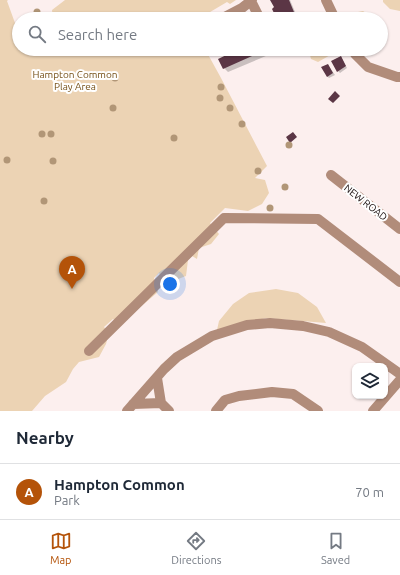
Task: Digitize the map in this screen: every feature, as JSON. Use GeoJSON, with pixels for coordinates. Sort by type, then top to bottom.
{"type":"FeatureCollection","features":[{"type":"Feature","properties":{"kind":"street"},"geometry":{"type":"LineString","coordinates":[[235,12],[252,0],[257,12]]}},
{"type":"Feature","properties":{"kind":"street"},"geometry":{"type":"LineString","coordinates":[[326,0],[332,12]]}},
{"type":"Feature","properties":{"kind":"street"},"geometry":{"type":"LineString","coordinates":[[357,56],[368,67],[400,77]]}},
{"type":"Feature","properties":{"kind":"street","name":"NEW ROAD"},"geometry":{"type":"LineString","coordinates":[[331,176],[400,229]]}},
{"type":"Feature","properties":{"kind":"street"},"geometry":{"type":"LineString","coordinates":[[88,351],[224,218],[318,219],[400,282]]}},
{"type":"Feature","properties":{"kind":"street"},"geometry":{"type":"LineString","coordinates":[[130,407],[164,369],[177,357],[212,336],[246,325],[270,323],[303,326],[329,332],[362,347],[400,374]]}},
{"type":"Feature","properties":{"kind":"street"},"geometry":{"type":"LineString","coordinates":[[157,378],[161,403],[169,411]]}},
{"type":"Feature","properties":{"kind":"street"},"geometry":{"type":"LineString","coordinates":[[373,411],[400,380]]}},
{"type":"Feature","properties":{"kind":"street"},"geometry":{"type":"LineString","coordinates":[[216,411],[225,400],[239,396],[272,392],[293,394],[318,411]]}},
{"type":"Feature","properties":{"kind":"street"},"geometry":{"type":"LineString","coordinates":[[130,407],[161,403]]}},
{"type":"Feature","properties":{"kind":"green space","name":"Hampton Common Play Area"},"geometry":{"type":"Polygon","coordinates":[[[0,0],[8,0],[7,1],[12,15],[12,56],[209,56],[267,166],[255,178],[265,180],[269,193],[262,204],[248,211],[225,208],[210,223],[219,234],[211,244],[199,248],[197,259],[192,256],[188,260],[186,276],[165,284],[159,273],[154,278],[158,292],[120,324],[113,319],[104,327],[109,333],[106,344],[99,357],[79,362],[73,369],[66,382],[45,396],[32,411],[0,411],[0,0]]]}},
{"type":"Feature","properties":{"kind":"green space"},"geometry":{"type":"Polygon","coordinates":[[[65,0],[236,0],[230,4],[227,2],[210,12],[52,12],[52,10],[65,0]]]}},
{"type":"Feature","properties":{"kind":"green space"},"geometry":{"type":"Polygon","coordinates":[[[383,0],[400,0],[400,11],[390,9],[383,2],[383,0]]]}},
{"type":"Feature","properties":{"kind":"green space"},"geometry":{"type":"Polygon","coordinates":[[[310,56],[329,56],[318,62],[311,59],[310,56]]]}},
{"type":"Feature","properties":{"kind":"green space"},"geometry":{"type":"Polygon","coordinates":[[[276,289],[298,293],[317,307],[326,323],[266,318],[217,330],[219,321],[233,304],[249,293],[276,289]]]}},
{"type":"Feature","properties":{"kind":"building"},"geometry":{"type":"Polygon","coordinates":[[[270,0],[289,0],[294,12],[274,12],[272,9],[274,7],[270,0]]]}},
{"type":"Feature","properties":{"kind":"building"},"geometry":{"type":"Polygon","coordinates":[[[224,56],[252,56],[223,69],[218,59],[224,56]]]}},
{"type":"Feature","properties":{"kind":"building"},"geometry":{"type":"Polygon","coordinates":[[[341,56],[346,66],[337,72],[331,61],[341,56]]]}},
{"type":"Feature","properties":{"kind":"building"},"geometry":{"type":"Polygon","coordinates":[[[328,64],[333,73],[327,77],[321,67],[328,64]]]}},
{"type":"Feature","properties":{"kind":"building"},"geometry":{"type":"Polygon","coordinates":[[[335,91],[340,96],[333,103],[328,99],[335,91]]]}},
{"type":"Feature","properties":{"kind":"building"},"geometry":{"type":"Polygon","coordinates":[[[293,132],[297,137],[290,143],[286,137],[293,132]]]}},
{"type":"Feature","properties":{"kind":"place","name":"Hampton Common"},"geometry":{"type":"Point","coordinates":[72,289]}}]}
